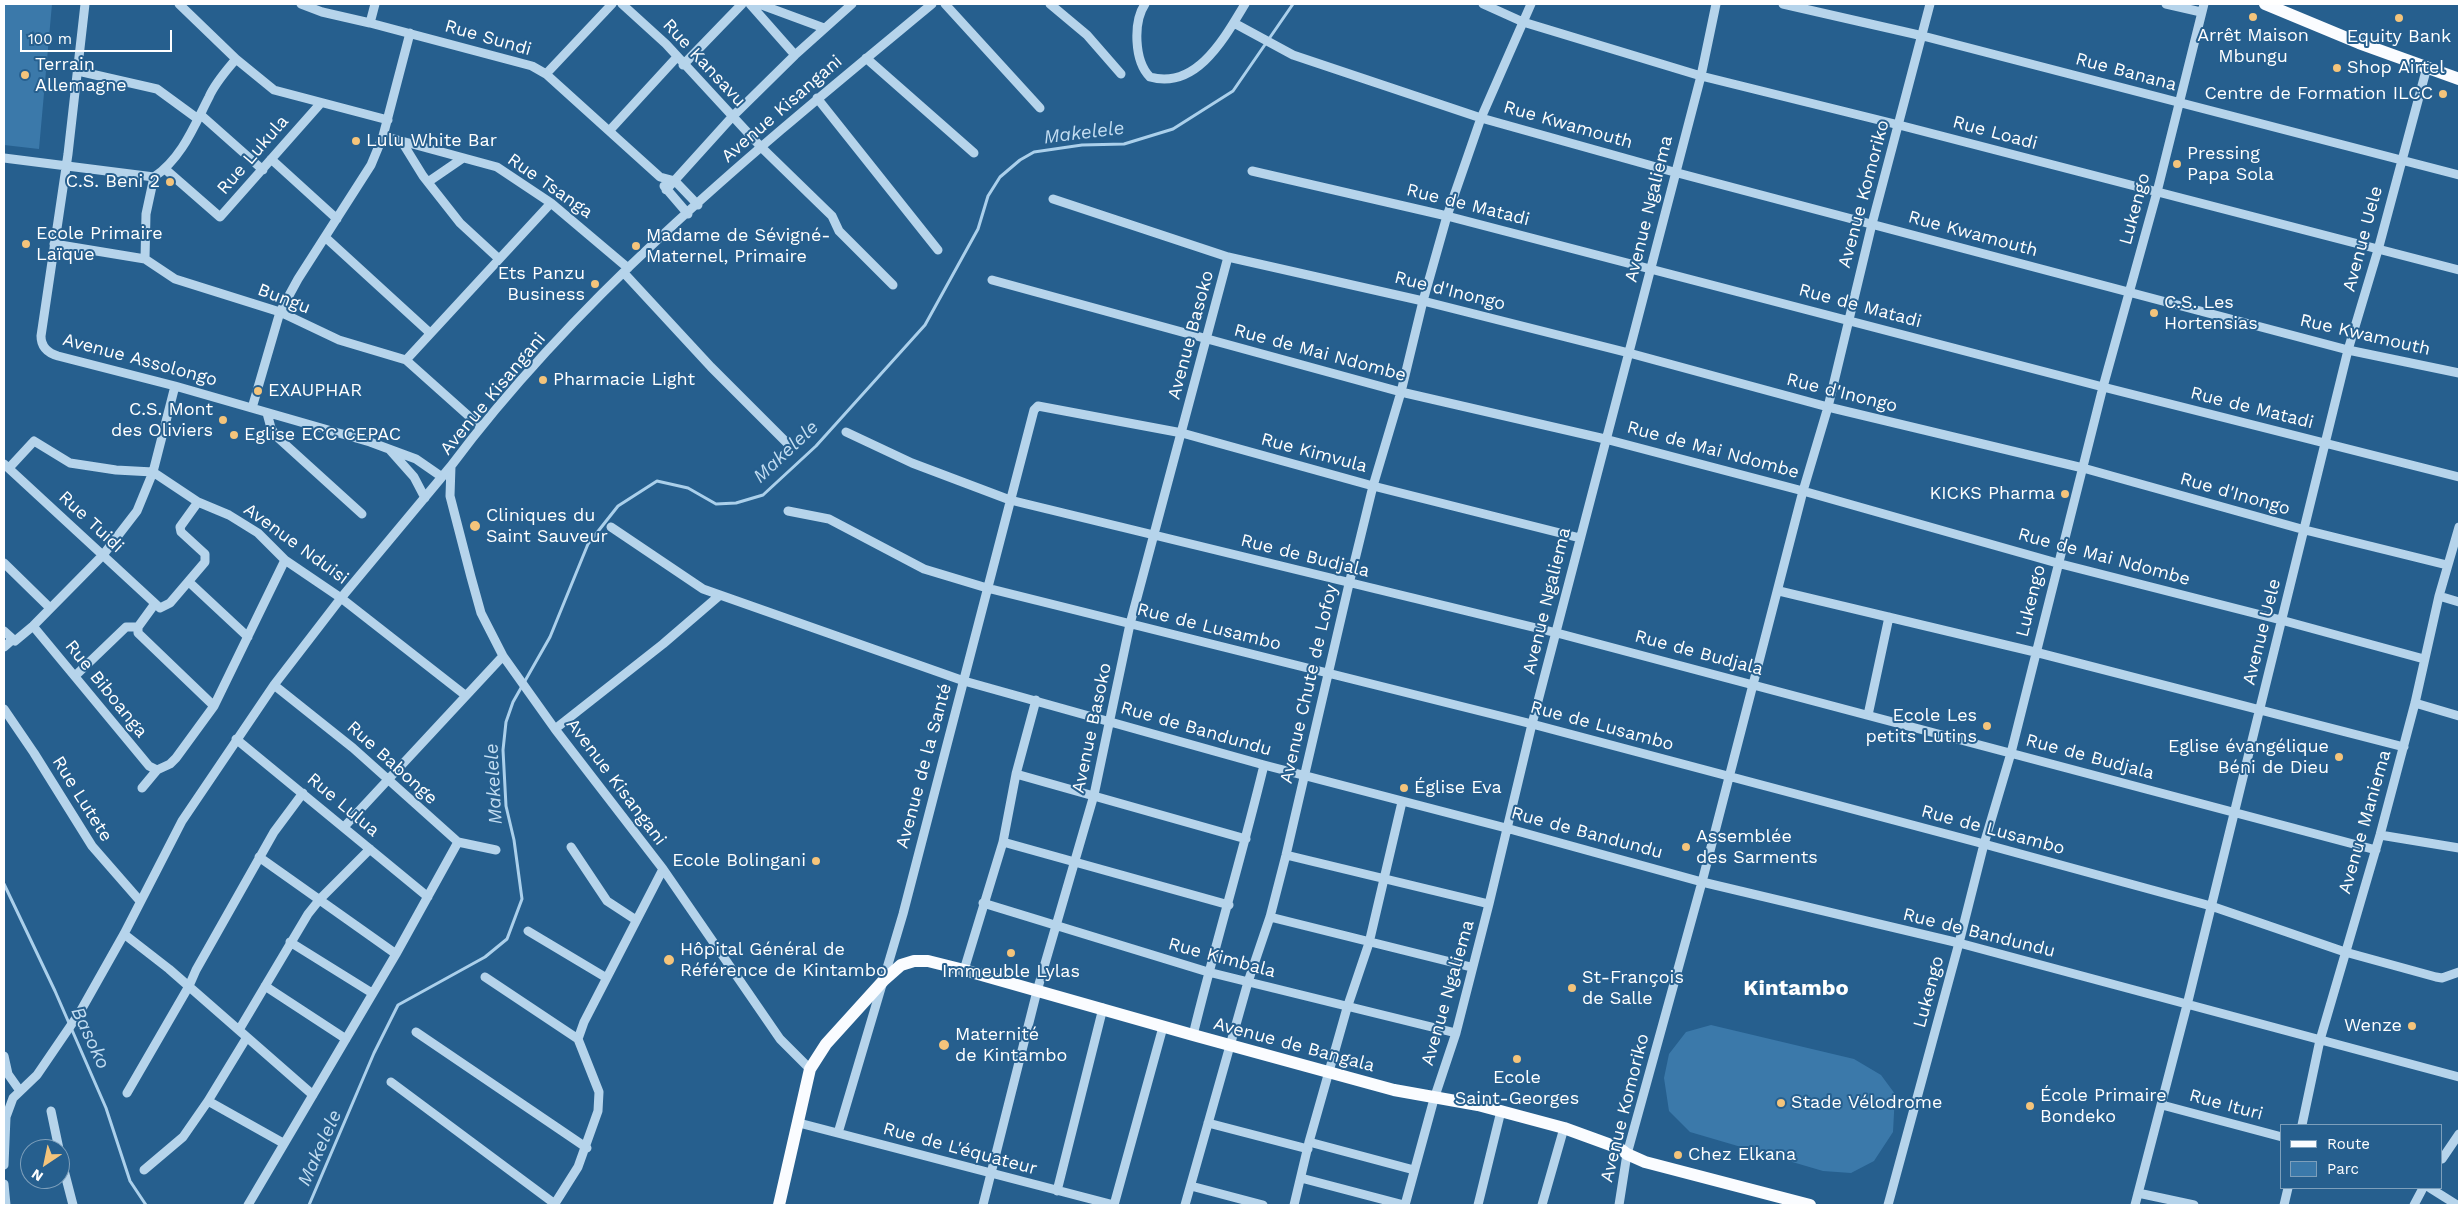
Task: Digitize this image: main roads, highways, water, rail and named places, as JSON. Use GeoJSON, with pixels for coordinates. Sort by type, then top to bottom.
{"type":"FeatureCollection","features":[{"type":"Feature","properties":{"kind":"main road"},"geometry":{"type":"LineString","coordinates":[[2265,4],[2359,43],[2459,80]]}},
{"type":"Feature","properties":{"kind":"main road","name":"Avenue de Bangala"},"geometry":{"type":"LineString","coordinates":[[780,1205],[810,1069],[826,1044],[884,980],[901,966],[914,961],[928,961],[964,970],[1330,1073],[1434,1099],[1501,1111],[1564,1128],[1620,1148],[1627,1154],[1658,1167],[1810,1205]]}},
{"type":"Feature","properties":{"kind":"waterway","name":"Makelele"},"geometry":{"type":"LineString","coordinates":[[309,1205],[374,1053],[398,1005],[485,957],[507,939],[522,899],[514,840],[506,806],[503,750],[506,722],[513,702],[550,637],[588,544],[618,506],[657,481],[688,488],[716,504],[736,503],[763,495],[816,446],[925,325],[978,229],[988,196],[1000,177],[1020,160],[1034,152],[1082,145],[1124,144],[1173,129],[1233,91],[1293,4]]}},
{"type":"Feature","properties":{"kind":"waterway","name":"Basoko"},"geometry":{"type":"LineString","coordinates":[[4,884],[55,991],[106,1108],[130,1181],[146,1205]]}},
{"type":"Feature","properties":{"kind":"place","name":"Arrêt Maison Mbungu"},"geometry":{"type":"Point","coordinates":[2253,17]}},
{"type":"Feature","properties":{"kind":"place","name":"Equity Bank"},"geometry":{"type":"Point","coordinates":[2399,18]}},
{"type":"Feature","properties":{"kind":"place","name":"Shop Airtel"},"geometry":{"type":"Point","coordinates":[2337,68]}},
{"type":"Feature","properties":{"kind":"place","name":"Terrain Allemagne"},"geometry":{"type":"Point","coordinates":[25,75]}},
{"type":"Feature","properties":{"kind":"place","name":"Centre de Formation ILCC"},"geometry":{"type":"Point","coordinates":[2443,94]}},
{"type":"Feature","properties":{"kind":"place","name":"Lulu White Bar"},"geometry":{"type":"Point","coordinates":[356,141]}},
{"type":"Feature","properties":{"kind":"place","name":"Pressing Papa Sola"},"geometry":{"type":"Point","coordinates":[2177,164]}},
{"type":"Feature","properties":{"kind":"place","name":"C.S. Beni 2"},"geometry":{"type":"Point","coordinates":[170,182]}},
{"type":"Feature","properties":{"kind":"place","name":"Ecole Primaire Laïque"},"geometry":{"type":"Point","coordinates":[26,244]}},
{"type":"Feature","properties":{"kind":"place","name":"Madame de Sévigné- Maternel, Primaire"},"geometry":{"type":"Point","coordinates":[636,246]}},
{"type":"Feature","properties":{"kind":"place","name":"Ets Panzu Business"},"geometry":{"type":"Point","coordinates":[595,284]}},
{"type":"Feature","properties":{"kind":"place","name":"C.S. Les Hortensias"},"geometry":{"type":"Point","coordinates":[2154,313]}},
{"type":"Feature","properties":{"kind":"place","name":"Pharmacie Light"},"geometry":{"type":"Point","coordinates":[543,380]}},
{"type":"Feature","properties":{"kind":"place","name":"EXAUPHAR"},"geometry":{"type":"Point","coordinates":[258,391]}},
{"type":"Feature","properties":{"kind":"place","name":"C.S. Mont des Oliviers"},"geometry":{"type":"Point","coordinates":[223,420]}},
{"type":"Feature","properties":{"kind":"place","name":"Eglise ECC CEPAC"},"geometry":{"type":"Point","coordinates":[234,435]}},
{"type":"Feature","properties":{"kind":"place","name":"KICKS Pharma"},"geometry":{"type":"Point","coordinates":[2065,494]}},
{"type":"Feature","properties":{"kind":"place","name":"Cliniques du Saint Sauveur"},"geometry":{"type":"Point","coordinates":[475,526]}},
{"type":"Feature","properties":{"kind":"place","name":"Ecole Les petits Lutins"},"geometry":{"type":"Point","coordinates":[1987,726]}},
{"type":"Feature","properties":{"kind":"place","name":"Eglise évangélique Béni de Dieu"},"geometry":{"type":"Point","coordinates":[2339,757]}},
{"type":"Feature","properties":{"kind":"place","name":"Église Eva"},"geometry":{"type":"Point","coordinates":[1404,788]}},
{"type":"Feature","properties":{"kind":"place","name":"Assemblée des Sarments"},"geometry":{"type":"Point","coordinates":[1686,847]}},
{"type":"Feature","properties":{"kind":"place","name":"Ecole Bolingani"},"geometry":{"type":"Point","coordinates":[816,861]}},
{"type":"Feature","properties":{"kind":"place","name":"Immeuble Lylas"},"geometry":{"type":"Point","coordinates":[1011,953]}},
{"type":"Feature","properties":{"kind":"place","name":"Hôpital Général de Référence de Kintambo"},"geometry":{"type":"Point","coordinates":[669,960]}},
{"type":"Feature","properties":{"kind":"place","name":"St-François de Salle"},"geometry":{"type":"Point","coordinates":[1572,988]}},
{"type":"Feature","properties":{"kind":"place","name":"Wenze"},"geometry":{"type":"Point","coordinates":[2412,1026]}},
{"type":"Feature","properties":{"kind":"place","name":"Maternité de Kintambo"},"geometry":{"type":"Point","coordinates":[944,1045]}},
{"type":"Feature","properties":{"kind":"place","name":"Ecole Saint-Georges"},"geometry":{"type":"Point","coordinates":[1517,1059]}},
{"type":"Feature","properties":{"kind":"place","name":"Stade Vélodrome"},"geometry":{"type":"Point","coordinates":[1781,1103]}},
{"type":"Feature","properties":{"kind":"place","name":"École Primaire Bondeko"},"geometry":{"type":"Point","coordinates":[2030,1106]}},
{"type":"Feature","properties":{"kind":"place","name":"Chez Elkana"},"geometry":{"type":"Point","coordinates":[1678,1155]}},
{"type":"Feature","properties":{"kind":"district","name":"Kintambo"},"geometry":{"type":"Point","coordinates":[1796,989]}}]}
